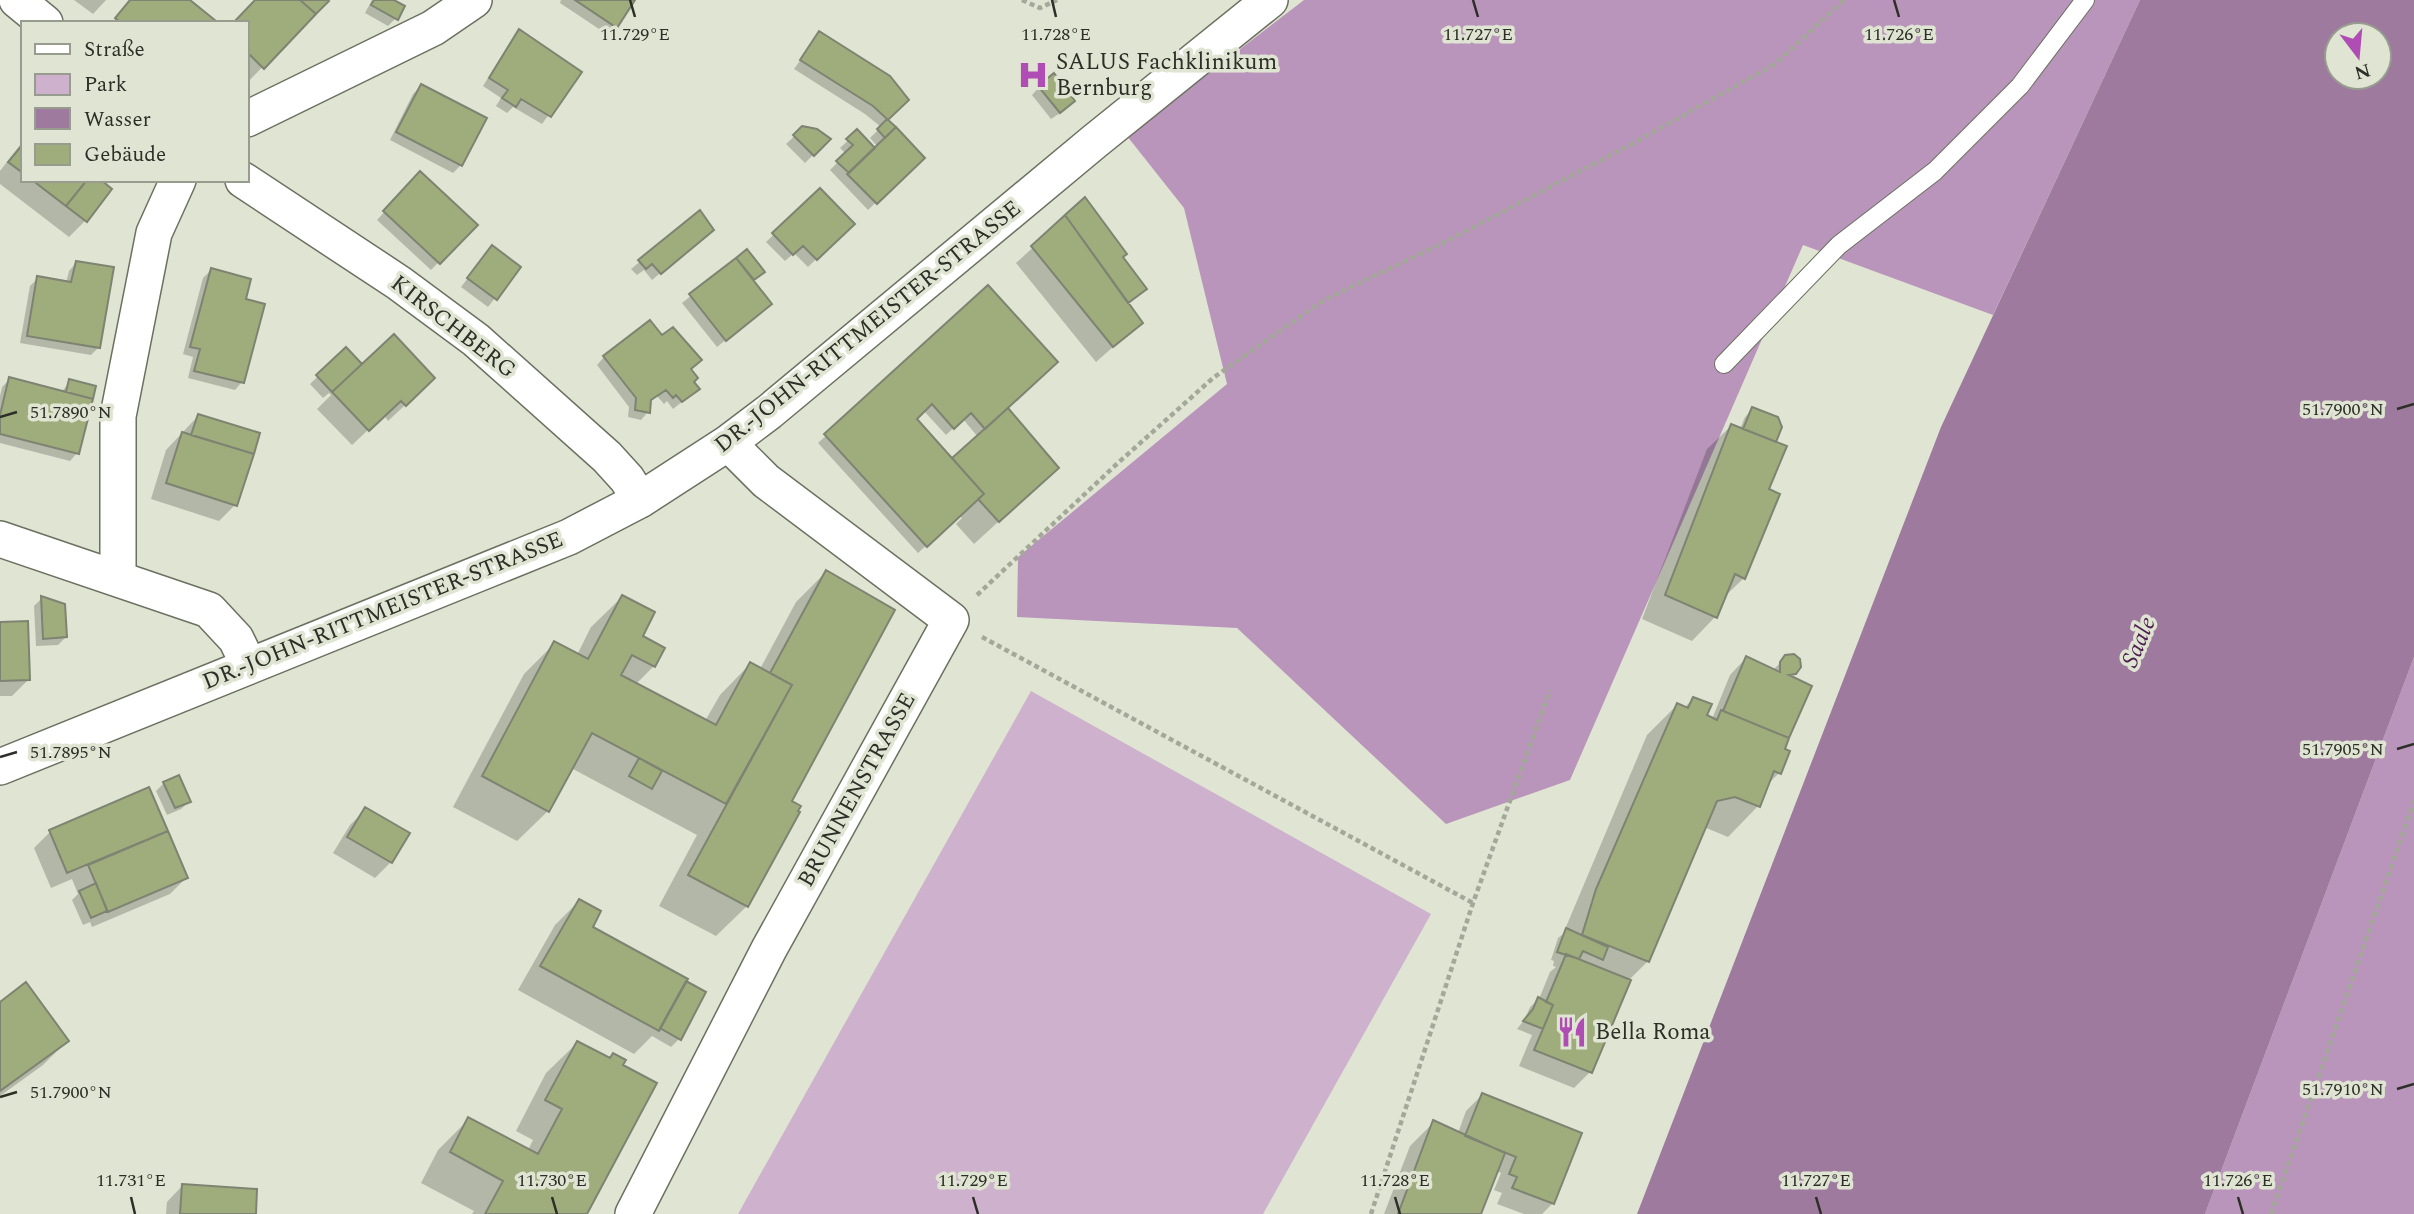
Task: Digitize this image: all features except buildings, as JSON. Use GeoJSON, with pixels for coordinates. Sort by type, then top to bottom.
{"type":"FeatureCollection","features":[{"type":"Feature","properties":{"kind":"street"},"geometry":{"type":"LineString","coordinates":[[17,0],[43,21]]}},
{"type":"Feature","properties":{"kind":"street"},"geometry":{"type":"LineString","coordinates":[[248,119],[433,28],[474,0]]}},
{"type":"Feature","properties":{"kind":"street","name":"DR.-JOHN-RITTMEISTER-STRASSE"},"geometry":{"type":"LineString","coordinates":[[0,766],[569,537],[640,500],[728,443],[1270,0]]}},
{"type":"Feature","properties":{"kind":"street"},"geometry":{"type":"LineString","coordinates":[[118,579],[118,416],[154,233],[177,182]]}},
{"type":"Feature","properties":{"kind":"street","name":"KIRSCHBERG"},"geometry":{"type":"LineString","coordinates":[[246,182],[399,283],[476,340],[607,457],[627,479],[640,500]]}},
{"type":"Feature","properties":{"kind":"street"},"geometry":{"type":"LineString","coordinates":[[728,443],[766,481],[951,620]]}},
{"type":"Feature","properties":{"kind":"street"},"geometry":{"type":"LineString","coordinates":[[0,538],[209,610],[236,639],[249,666]]}},
{"type":"Feature","properties":{"kind":"street","name":"BRUNNENSTRASSE"},"geometry":{"type":"LineString","coordinates":[[633,1214],[769,949],[951,620]]}},
{"type":"Feature","properties":{"kind":"lane"},"geometry":{"type":"LineString","coordinates":[[1724,364],[1839,245],[1935,171],[2020,86],[2085,0]]}},
{"type":"Feature","properties":{"kind":"path"},"geometry":{"type":"LineString","coordinates":[[1022,0],[1041,8],[1057,0]]}},
{"type":"Feature","properties":{"kind":"path"},"geometry":{"type":"LineString","coordinates":[[1473,903],[951,620],[1213,377],[1324,300],[1449,240],[1606,158],[1775,64],[1844,0]]}},
{"type":"Feature","properties":{"kind":"path"},"geometry":{"type":"LineString","coordinates":[[1371,1214],[1473,903],[1550,690]]}},
{"type":"Feature","properties":{"kind":"path"},"geometry":{"type":"LineString","coordinates":[[2271,1214],[2414,801]]}},
{"type":"Feature","properties":{"kind":"green space"},"geometry":{"type":"Polygon","coordinates":[[[1031,691],[1431,914],[1263,1214],[738,1214],[1031,691]]]}},
{"type":"Feature","properties":{"kind":"shaded area"},"geometry":{"type":"Polygon","coordinates":[[[1304,0],[2140,0],[1993,315],[1803,245],[1570,780],[1446,824],[1237,628],[1017,617],[1018,557],[1227,384],[1184,208],[1127,136],[1304,0]]]}},
{"type":"Feature","properties":{"kind":"shaded area"},"geometry":{"type":"Polygon","coordinates":[[[2414,657],[2414,1214],[2205,1214],[2414,657]]]}},
{"type":"Feature","properties":{"kind":"water","name":"Saale"},"geometry":{"type":"Polygon","coordinates":[[[2140,0],[2414,0],[2414,657],[2205,1214],[1637,1214],[1941,427],[2140,0]]]}},
{"type":"Feature","properties":{"kind":"place","name":"SALUS Fachklinikum Bernburg"},"geometry":{"type":"Point","coordinates":[1033,75]}},
{"type":"Feature","properties":{"kind":"place","name":"Bella Roma"},"geometry":{"type":"Point","coordinates":[1572,1032]}}]}
